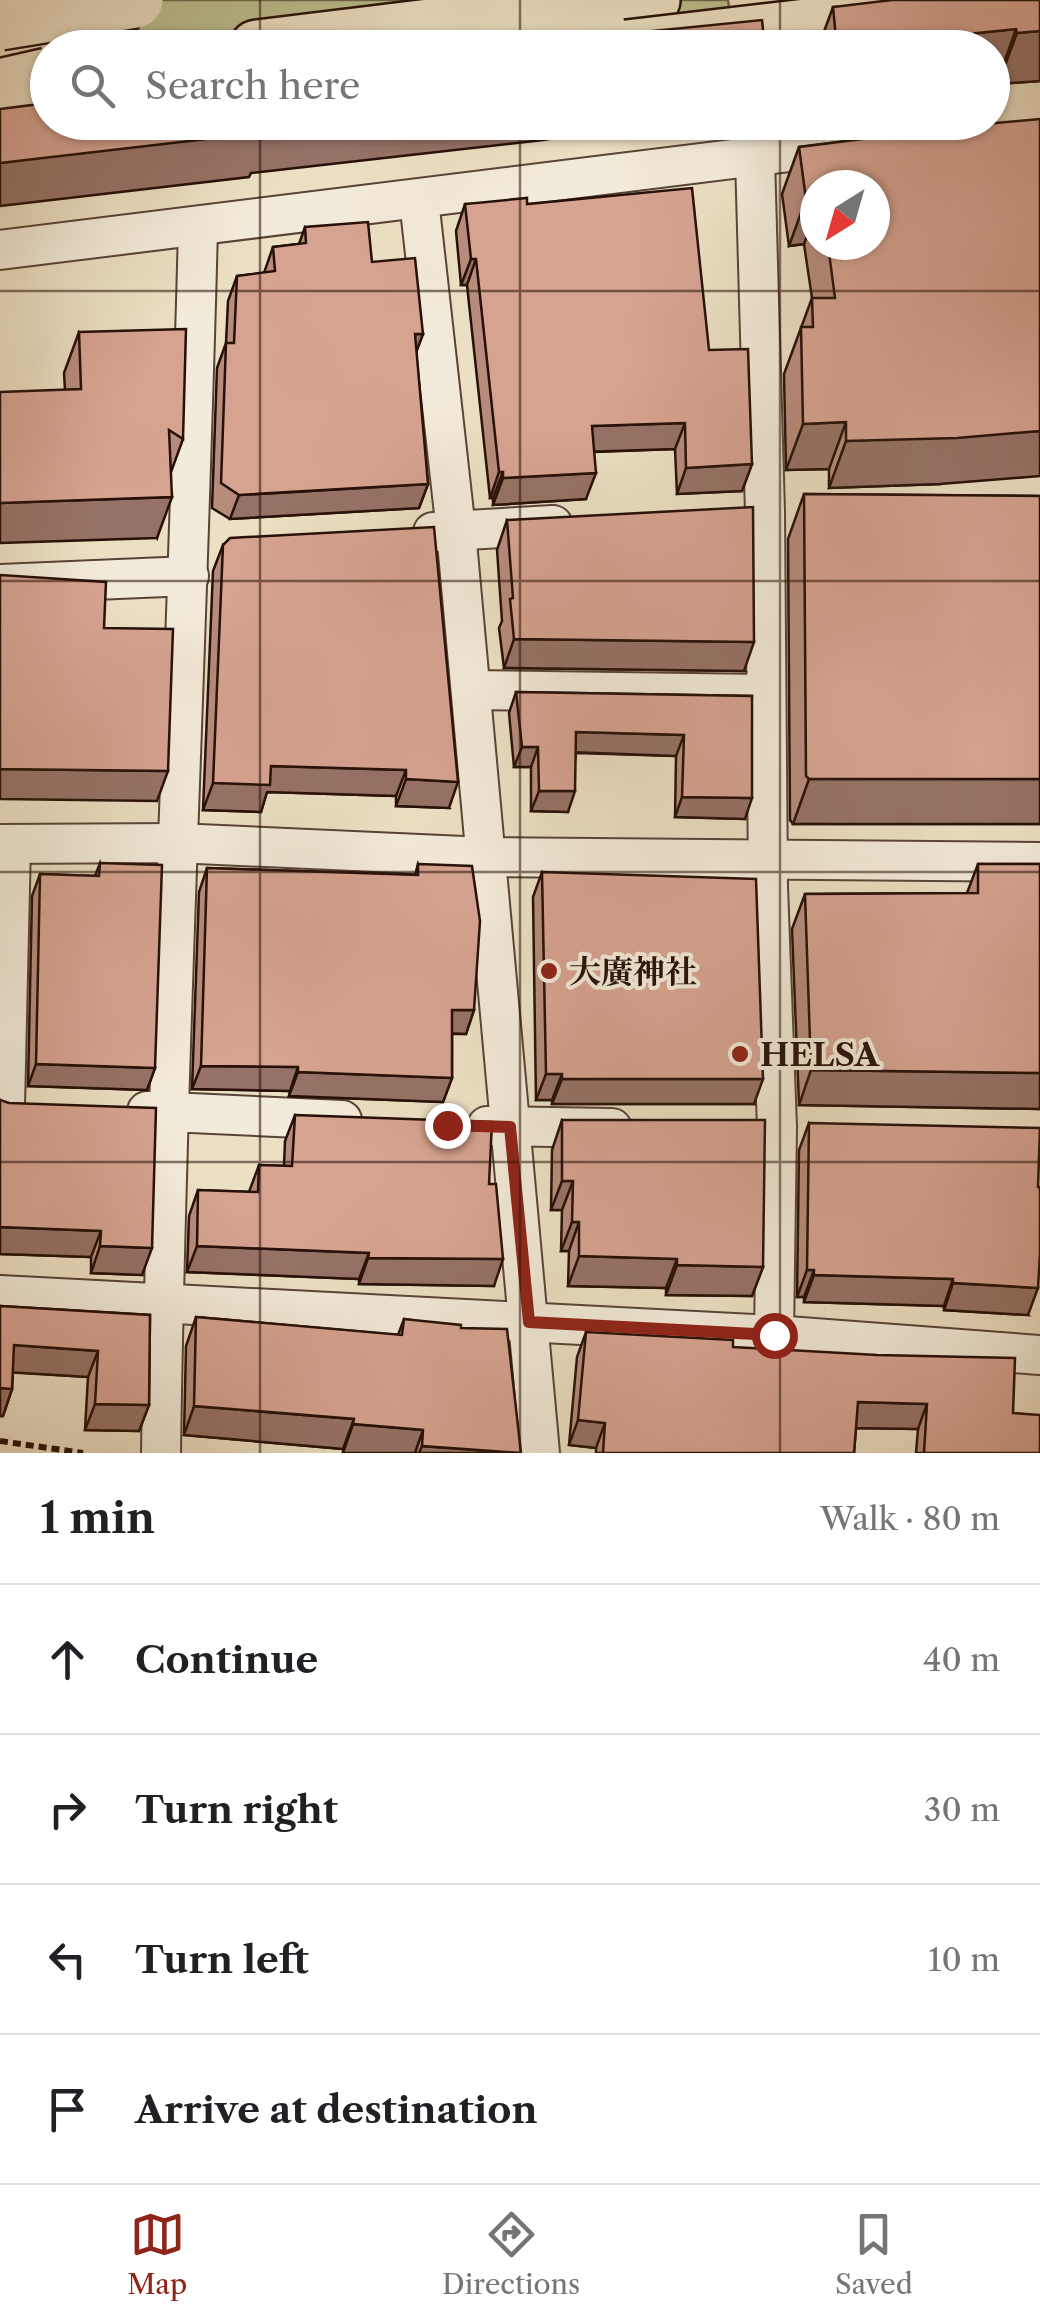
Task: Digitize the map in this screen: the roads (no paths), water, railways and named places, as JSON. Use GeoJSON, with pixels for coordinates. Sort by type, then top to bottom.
{"type":"FeatureCollection","features":[{"type":"Feature","properties":{"kind":"highway"},"geometry":{"type":"LineString","coordinates":[[0,22],[135,0]]}},
{"type":"Feature","properties":{"kind":"highway"},"geometry":{"type":"LineString","coordinates":[[405,30],[652,0]]}},
{"type":"Feature","properties":{"kind":"highway"},"geometry":{"type":"LineString","coordinates":[[782,30],[1038,0]]}},
{"type":"Feature","properties":{"kind":"highway"},"geometry":{"type":"LineString","coordinates":[[0,87],[30,80]]}},
{"type":"Feature","properties":{"kind":"highway"},"geometry":{"type":"LineString","coordinates":[[0,110],[30,108]]}},
{"type":"Feature","properties":{"kind":"street"},"geometry":{"type":"LineString","coordinates":[[758,0],[763,30]]}},
{"type":"Feature","properties":{"kind":"street"},"geometry":{"type":"LineString","coordinates":[[0,250],[420,200],[772,144],[882,141]]}},
{"type":"Feature","properties":{"kind":"street"},"geometry":{"type":"LineString","coordinates":[[772,144],[765,512],[767,861],[776,1127],[774,1335]]}},
{"type":"Feature","properties":{"kind":"street"},"geometry":{"type":"LineString","coordinates":[[420,200],[456,531],[540,1453]]}},
{"type":"Feature","properties":{"kind":"street"},"geometry":{"type":"LineString","coordinates":[[160,1453],[198,227]]}},
{"type":"Feature","properties":{"kind":"street"},"geometry":{"type":"LineString","coordinates":[[726,514],[804,511]]}},
{"type":"Feature","properties":{"kind":"street"},"geometry":{"type":"LineString","coordinates":[[399,534],[591,522]]}},
{"type":"Feature","properties":{"kind":"street"},"geometry":{"type":"LineString","coordinates":[[0,584],[190,560],[228,542]]}},
{"type":"Feature","properties":{"kind":"street"},"geometry":{"type":"LineString","coordinates":[[471,690],[766,694]]}},
{"type":"Feature","properties":{"kind":"street"},"geometry":{"type":"LineString","coordinates":[[44,1108],[2,1107],[5,844],[176,844],[486,857],[1040,862]]}},
{"type":"Feature","properties":{"kind":"street"},"geometry":{"type":"LineString","coordinates":[[104,1110],[369,1121]]}},
{"type":"Feature","properties":{"kind":"street"},"geometry":{"type":"LineString","coordinates":[[447,1125],[640,1128]]}},
{"type":"Feature","properties":{"kind":"street"},"geometry":{"type":"LineString","coordinates":[[738,1127],[814,1128]]}},
{"type":"Feature","properties":{"kind":"street"},"geometry":{"type":"LineString","coordinates":[[0,1295],[774,1335],[1040,1355]]}},
{"type":"Feature","properties":{"kind":"place","name":"大廣神社"},"geometry":{"type":"Point","coordinates":[549,971]}},
{"type":"Feature","properties":{"kind":"place","name":"HELSA"},"geometry":{"type":"Point","coordinates":[740,1054]}}]}
